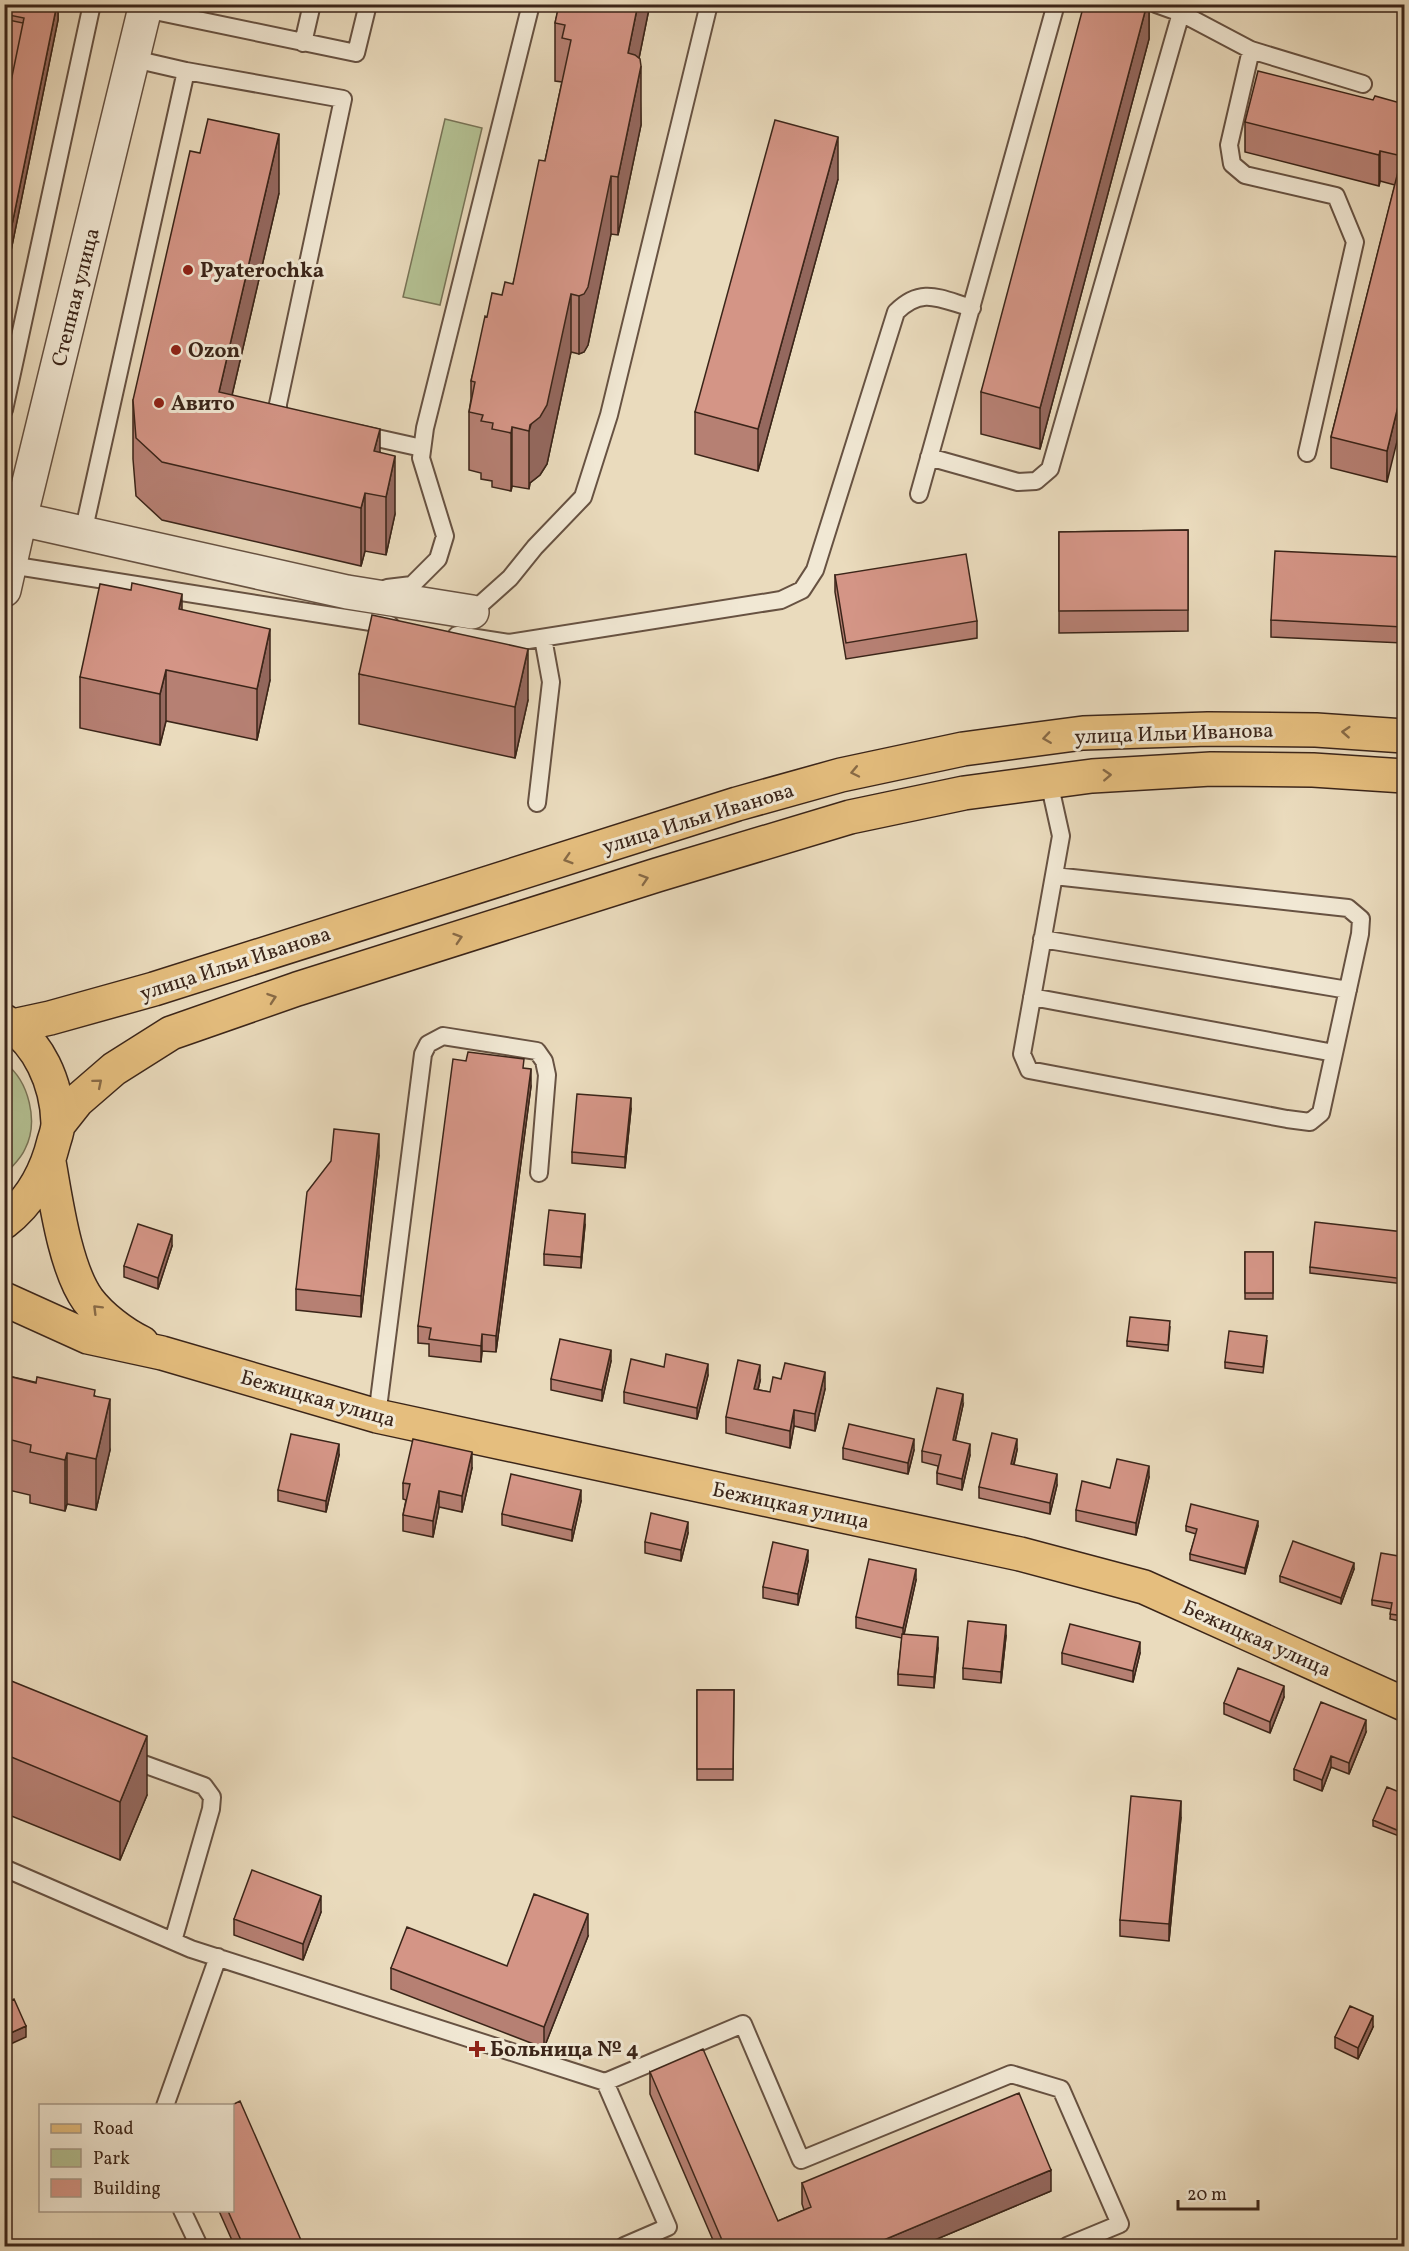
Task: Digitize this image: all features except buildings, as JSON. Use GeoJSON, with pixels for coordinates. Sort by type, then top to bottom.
{"type":"FeatureCollection","features":[{"type":"Feature","properties":{"kind":"main road","name":"улица Ильи Иванова"},"geometry":{"type":"LineString","coordinates":[[9,1023],[50,1018],[154,989],[737,804],[841,775],[952,752],[1083,733],[1208,729],[1316,730],[1404,736]]}},
{"type":"Feature","properties":{"kind":"main road","name":"улица Ильи Иванова"},"geometry":{"type":"LineString","coordinates":[[58,1125],[77,1101],[114,1069],[171,1033],[286,993],[657,875],[850,817],[964,793],[1092,776],[1211,769],[1313,770],[1404,776]]}},
{"type":"Feature","properties":{"kind":"main road"},"geometry":{"type":"LineString","coordinates":[[4,1222],[32,1195],[49,1162],[58,1125],[53,1085],[45,1068],[26,1037],[9,1023]]}},
{"type":"Feature","properties":{"kind":"main road"},"geometry":{"type":"LineString","coordinates":[[49,1162],[61,1224],[72,1265],[88,1300],[123,1335],[162,1353]]}},
{"type":"Feature","properties":{"kind":"main road"},"geometry":{"type":"LineString","coordinates":[[4,1299],[88,1337],[162,1353]]}},
{"type":"Feature","properties":{"kind":"main road","name":"Бежицкая улица"},"geometry":{"type":"LineString","coordinates":[[162,1353],[377,1416],[1020,1554],[1144,1587],[1404,1704]]}},
{"type":"Feature","properties":{"kind":"street","name":"Степная улица"},"geometry":{"type":"LineString","coordinates":[[7,578],[12,517],[146,7]]}},
{"type":"Feature","properties":{"kind":"street"},"geometry":{"type":"LineString","coordinates":[[12,517],[347,592],[472,612]]}},
{"type":"Feature","properties":{"kind":"lane"},"geometry":{"type":"LineString","coordinates":[[4,410],[92,4]]}},
{"type":"Feature","properties":{"kind":"lane"},"geometry":{"type":"LineString","coordinates":[[303,43],[312,4]]}},
{"type":"Feature","properties":{"kind":"lane"},"geometry":{"type":"LineString","coordinates":[[146,7],[356,53],[368,4]]}},
{"type":"Feature","properties":{"kind":"lane"},"geometry":{"type":"LineString","coordinates":[[347,592],[412,585],[438,560],[445,536],[421,458],[422,448],[427,419],[531,4]]}},
{"type":"Feature","properties":{"kind":"lane"},"geometry":{"type":"LineString","coordinates":[[472,612],[510,578],[535,547],[583,497],[609,415],[709,4]]}},
{"type":"Feature","properties":{"kind":"lane"},"geometry":{"type":"LineString","coordinates":[[919,495],[1056,4]]}},
{"type":"Feature","properties":{"kind":"lane"},"geometry":{"type":"LineString","coordinates":[[1156,4],[1181,13],[1251,50],[1363,84]]}},
{"type":"Feature","properties":{"kind":"lane"},"geometry":{"type":"LineString","coordinates":[[929,457],[1018,482],[1036,481],[1050,469],[1181,13]]}},
{"type":"Feature","properties":{"kind":"lane"},"geometry":{"type":"LineString","coordinates":[[1251,50],[1229,144],[1232,164],[1245,175],[1336,196],[1355,242],[1307,453]]}},
{"type":"Feature","properties":{"kind":"lane"},"geometry":{"type":"LineString","coordinates":[[134,59],[186,71],[343,99],[278,404],[278,412],[285,419],[305,423]]}},
{"type":"Feature","properties":{"kind":"lane"},"geometry":{"type":"LineString","coordinates":[[83,533],[186,71]]}},
{"type":"Feature","properties":{"kind":"lane"},"geometry":{"type":"LineString","coordinates":[[439,633],[509,643],[781,600],[802,590],[815,570],[896,312],[906,302],[925,295],[972,308]]}},
{"type":"Feature","properties":{"kind":"lane"},"geometry":{"type":"LineString","coordinates":[[348,432],[422,448]]}},
{"type":"Feature","properties":{"kind":"lane"},"geometry":{"type":"LineString","coordinates":[[7,578],[404,627]]}},
{"type":"Feature","properties":{"kind":"lane"},"geometry":{"type":"LineString","coordinates":[[537,803],[551,682],[543,638]]}},
{"type":"Feature","properties":{"kind":"lane"},"geometry":{"type":"LineString","coordinates":[[1049,782],[1061,836],[1022,1054],[1029,1070],[1287,1119],[1310,1122],[1321,1113],[1360,934],[1361,919],[1348,908],[1054,876]]}},
{"type":"Feature","properties":{"kind":"lane"},"geometry":{"type":"LineString","coordinates":[[1042,939],[1348,990]]}},
{"type":"Feature","properties":{"kind":"lane"},"geometry":{"type":"LineString","coordinates":[[1032,997],[1334,1053]]}},
{"type":"Feature","properties":{"kind":"lane"},"geometry":{"type":"LineString","coordinates":[[377,1416],[423,1054],[428,1044],[443,1036],[537,1051],[544,1061],[547,1075],[539,1173]]}},
{"type":"Feature","properties":{"kind":"lane"},"geometry":{"type":"LineString","coordinates":[[116,1754],[204,1786],[212,1797],[211,1809],[173,1941]]}},
{"type":"Feature","properties":{"kind":"lane"},"geometry":{"type":"LineString","coordinates":[[4,1868],[173,1941],[605,2082],[743,2024],[801,2160],[1011,2074],[1061,2089],[1120,2224],[1067,2247]]}},
{"type":"Feature","properties":{"kind":"lane"},"geometry":{"type":"LineString","coordinates":[[166,2104],[218,1957]]}},
{"type":"Feature","properties":{"kind":"lane"},"geometry":{"type":"LineString","coordinates":[[605,2082],[668,2227],[624,2247]]}},
{"type":"Feature","properties":{"kind":"lane"},"geometry":{"type":"LineString","coordinates":[[182,2212],[199,2247]]}},
{"type":"Feature","properties":{"kind":"green space"},"geometry":{"type":"Polygon","coordinates":[[[445,119],[482,128],[440,305],[403,297],[445,119]]]}},
{"type":"Feature","properties":{"kind":"green space"},"geometry":{"type":"Polygon","coordinates":[[[5,1063],[20,1080],[26,1091],[31,1127],[23,1153],[5,1175],[5,1063]]]}},
{"type":"Feature","properties":{"kind":"place","name":"Pyaterochka"},"geometry":{"type":"Point","coordinates":[188,270]}},
{"type":"Feature","properties":{"kind":"place","name":"Ozon"},"geometry":{"type":"Point","coordinates":[176,350]}},
{"type":"Feature","properties":{"kind":"place","name":"Авито"},"geometry":{"type":"Point","coordinates":[159,403]}},
{"type":"Feature","properties":{"kind":"place","name":"Больница № 4"},"geometry":{"type":"Point","coordinates":[477,2049]}}]}
